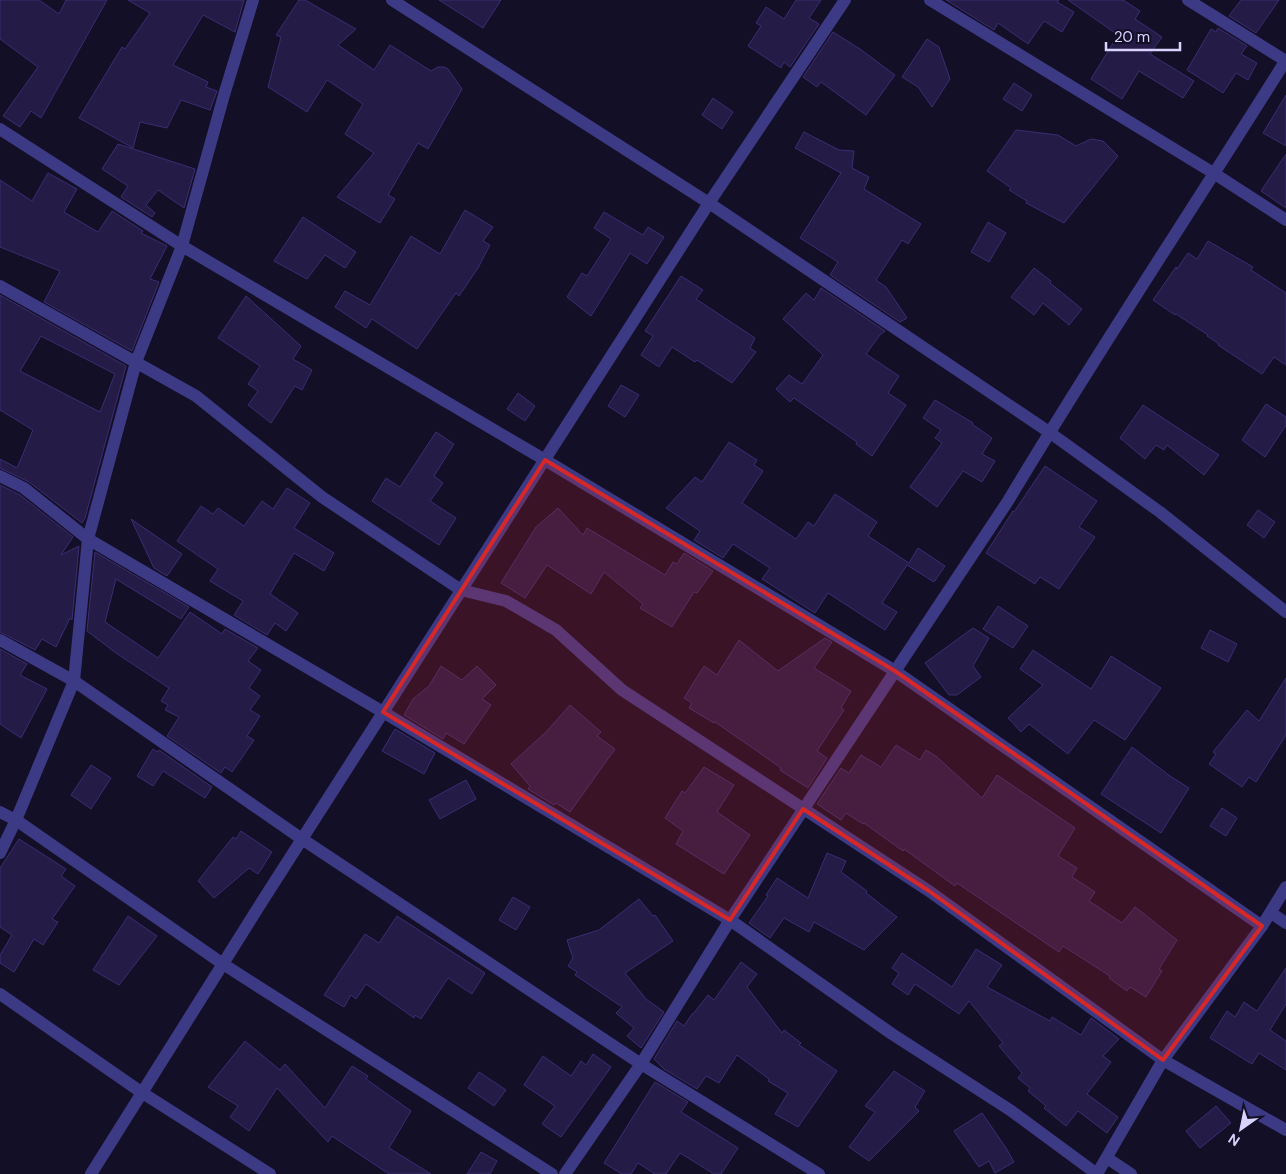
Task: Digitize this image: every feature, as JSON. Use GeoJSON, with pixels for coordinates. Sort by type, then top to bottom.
{"type":"FeatureCollection","features":[{"type":"Feature","properties":{"kind":"street"},"geometry":{"type":"LineString","coordinates":[[0,853],[16,820],[74,681],[88,539],[136,362],[182,246],[252,0]]}},
{"type":"Feature","properties":{"kind":"street"},"geometry":{"type":"LineString","coordinates":[[392,0],[709,203],[1049,432],[1160,512],[1286,612]]}},
{"type":"Feature","properties":{"kind":"street"},"geometry":{"type":"LineString","coordinates":[[90,1174],[709,203],[845,0]]}},
{"type":"Feature","properties":{"kind":"street"},"geometry":{"type":"LineString","coordinates":[[930,0],[1215,174],[1286,220]]}},
{"type":"Feature","properties":{"kind":"street"},"geometry":{"type":"LineString","coordinates":[[566,1174],[641,1064],[730,920],[803,808],[1008,501],[1049,432],[1286,60],[1188,0]]}},
{"type":"Feature","properties":{"kind":"street"},"geometry":{"type":"LineString","coordinates":[[0,129],[182,246],[545,460],[895,671],[1262,926]]}},
{"type":"Feature","properties":{"kind":"street"},"geometry":{"type":"LineString","coordinates":[[0,286],[196,396],[322,497],[461,590],[506,601],[556,630],[622,690],[929,891],[1163,1060],[1286,1130]]}},
{"type":"Feature","properties":{"kind":"street"},"geometry":{"type":"LineString","coordinates":[[0,476],[24,488],[88,539],[383,712],[730,920],[892,1034],[1010,1110],[1097,1174],[1163,1060],[1262,926],[1286,888]]}},
{"type":"Feature","properties":{"kind":"street"},"geometry":{"type":"LineString","coordinates":[[0,640],[74,681],[302,839],[641,1064],[819,1174]]}},
{"type":"Feature","properties":{"kind":"street"},"geometry":{"type":"LineString","coordinates":[[0,812],[16,820],[223,964],[552,1174]]}},
{"type":"Feature","properties":{"kind":"street"},"geometry":{"type":"LineString","coordinates":[[1270,913],[1286,924]]}},
{"type":"Feature","properties":{"kind":"street"},"geometry":{"type":"LineString","coordinates":[[0,994],[141,1092],[270,1174]]}},
{"type":"Feature","properties":{"kind":"street"},"geometry":{"type":"LineString","coordinates":[[1107,1158],[1131,1174]]}},
{"type":"Feature","properties":{"kind":"highlighted area"},"geometry":{"type":"Polygon","coordinates":[[[545,460],[895,671],[1262,926],[1163,1060],[929,891],[803,809],[730,920],[383,712],[545,460]]]}},
{"type":"Feature","properties":{"kind":"building"},"geometry":{"type":"Polygon","coordinates":[[[0,0],[39,0],[59,14],[66,0],[107,0],[41,118],[31,111],[20,127],[3,116],[38,67],[0,39],[0,0]]]}},
{"type":"Feature","properties":{"kind":"building"},"geometry":{"type":"Polygon","coordinates":[[[128,0],[244,0],[235,32],[203,15],[173,65],[208,82],[206,87],[217,91],[210,110],[181,100],[167,128],[140,122],[133,148],[79,118],[122,47],[125,49],[150,13],[128,0]]]}},
{"type":"Feature","properties":{"kind":"building"},"geometry":{"type":"Polygon","coordinates":[[[299,0],[305,0],[356,29],[338,45],[374,70],[390,45],[431,71],[438,67],[448,69],[462,89],[428,149],[418,143],[388,195],[395,199],[380,223],[337,197],[374,153],[345,134],[363,104],[327,80],[307,112],[268,87],[281,37],[276,35],[299,0]]]}},
{"type":"Feature","properties":{"kind":"building"},"geometry":{"type":"Polygon","coordinates":[[[439,0],[501,0],[483,28],[439,0]]]}},
{"type":"Feature","properties":{"kind":"building"},"geometry":{"type":"Polygon","coordinates":[[[796,0],[821,0],[809,18],[819,24],[790,67],[784,62],[781,68],[748,46],[761,26],[756,23],[766,7],[784,19],[796,0]]]}},
{"type":"Feature","properties":{"kind":"building"},"geometry":{"type":"Polygon","coordinates":[[[946,0],[1059,0],[1057,2],[1074,12],[1062,32],[1044,21],[1028,44],[998,23],[994,30],[946,0]]]}},
{"type":"Feature","properties":{"kind":"building"},"geometry":{"type":"Polygon","coordinates":[[[1068,0],[1123,0],[1140,11],[1135,19],[1162,37],[1150,54],[1194,81],[1183,98],[1139,71],[1122,99],[1091,79],[1118,35],[1068,0]]]}},
{"type":"Feature","properties":{"kind":"building"},"geometry":{"type":"Polygon","coordinates":[[[1241,0],[1279,0],[1256,33],[1229,16],[1241,0]]]}},
{"type":"Feature","properties":{"kind":"building"},"geometry":{"type":"Polygon","coordinates":[[[1218,28],[1247,46],[1241,54],[1257,63],[1248,80],[1236,73],[1223,93],[1187,70],[1211,29],[1216,32],[1218,28]]]}},
{"type":"Feature","properties":{"kind":"building"},"geometry":{"type":"Polygon","coordinates":[[[833,32],[895,75],[866,115],[821,82],[817,87],[803,77],[833,32]]]}},
{"type":"Feature","properties":{"kind":"building"},"geometry":{"type":"Polygon","coordinates":[[[927,39],[939,47],[950,79],[932,107],[918,87],[902,77],[927,39]]]}},
{"type":"Feature","properties":{"kind":"building"},"geometry":{"type":"Polygon","coordinates":[[[1014,83],[1032,95],[1022,111],[1003,99],[1014,83]]]}},
{"type":"Feature","properties":{"kind":"building"},"geometry":{"type":"Polygon","coordinates":[[[1286,95],[1286,146],[1263,133],[1286,95]]]}},
{"type":"Feature","properties":{"kind":"building"},"geometry":{"type":"Polygon","coordinates":[[[713,98],[733,112],[722,129],[702,115],[713,98]]]}},
{"type":"Feature","properties":{"kind":"building"},"geometry":{"type":"Polygon","coordinates":[[[1016,130],[1058,135],[1076,146],[1091,139],[1103,141],[1118,156],[1064,223],[1026,203],[1027,201],[1009,190],[1011,188],[987,171],[1016,130]]]}},
{"type":"Feature","properties":{"kind":"building"},"geometry":{"type":"Polygon","coordinates":[[[804,132],[839,150],[854,151],[852,168],[869,177],[864,189],[921,224],[908,244],[902,240],[876,280],[886,287],[907,318],[900,322],[830,275],[838,262],[800,238],[841,173],[795,148],[804,132]]]}},
{"type":"Feature","properties":{"kind":"building"},"geometry":{"type":"Polygon","coordinates":[[[118,144],[195,169],[184,208],[158,190],[146,205],[155,213],[152,217],[121,197],[128,186],[102,169],[118,144]]]}},
{"type":"Feature","properties":{"kind":"building"},"geometry":{"type":"Polygon","coordinates":[[[1286,154],[1286,208],[1261,191],[1286,154]]]}},
{"type":"Feature","properties":{"kind":"building"},"geometry":{"type":"Polygon","coordinates":[[[48,173],[77,189],[64,212],[98,232],[112,211],[143,231],[141,233],[167,246],[150,279],[159,282],[132,351],[44,302],[60,271],[0,247],[0,180],[32,201],[48,173]]]}},
{"type":"Feature","properties":{"kind":"building"},"geometry":{"type":"Polygon","coordinates":[[[465,210],[493,227],[483,241],[490,245],[478,268],[459,296],[456,293],[417,349],[372,319],[366,328],[335,307],[345,291],[370,305],[411,236],[440,254],[465,210]]]}},
{"type":"Feature","properties":{"kind":"building"},"geometry":{"type":"Polygon","coordinates":[[[604,212],[643,235],[648,227],[664,237],[647,264],[630,253],[591,316],[567,297],[582,273],[587,276],[611,239],[594,228],[604,212]]]}},
{"type":"Feature","properties":{"kind":"building"},"geometry":{"type":"Polygon","coordinates":[[[303,217],[356,252],[345,268],[325,255],[307,279],[274,261],[303,217]]]}},
{"type":"Feature","properties":{"kind":"building"},"geometry":{"type":"Polygon","coordinates":[[[988,222],[1006,233],[989,262],[971,252],[988,222]]]}},
{"type":"Feature","properties":{"kind":"building"},"geometry":{"type":"Polygon","coordinates":[[[1208,241],[1253,267],[1251,270],[1286,293],[1286,365],[1274,357],[1262,374],[1218,345],[1208,335],[1153,300],[1188,253],[1197,259],[1208,241]]]}},
{"type":"Feature","properties":{"kind":"building"},"geometry":{"type":"Polygon","coordinates":[[[1034,268],[1082,309],[1069,325],[1043,303],[1034,315],[1011,297],[1034,268]]]}},
{"type":"Feature","properties":{"kind":"building"},"geometry":{"type":"Polygon","coordinates":[[[681,276],[703,290],[696,299],[755,338],[750,348],[756,352],[732,383],[697,360],[695,362],[672,347],[659,367],[641,355],[653,336],[645,331],[681,276]]]}},
{"type":"Feature","properties":{"kind":"building"},"geometry":{"type":"Polygon","coordinates":[[[821,288],[885,331],[866,354],[899,376],[888,393],[906,405],[872,456],[856,444],[857,442],[794,398],[790,402],[776,389],[789,375],[802,384],[823,355],[783,319],[806,293],[814,300],[821,288]]]}},
{"type":"Feature","properties":{"kind":"building"},"geometry":{"type":"Polygon","coordinates":[[[0,295],[126,366],[85,518],[82,523],[29,482],[0,468],[0,459],[17,468],[33,430],[0,410],[0,295]],[[41,336],[20,371],[100,412],[115,374],[41,336]]]}},
{"type":"Feature","properties":{"kind":"building"},"geometry":{"type":"Polygon","coordinates":[[[246,296],[301,346],[293,359],[312,370],[302,390],[295,386],[271,423],[248,405],[258,391],[248,384],[260,366],[218,338],[246,296]]]}},
{"type":"Feature","properties":{"kind":"building"},"geometry":{"type":"Polygon","coordinates":[[[621,385],[639,395],[625,417],[608,406],[621,385]]]}},
{"type":"Feature","properties":{"kind":"building"},"geometry":{"type":"Polygon","coordinates":[[[518,393],[535,406],[525,421],[507,409],[518,393]]]}},
{"type":"Feature","properties":{"kind":"building"},"geometry":{"type":"Polygon","coordinates":[[[935,400],[973,423],[992,438],[982,454],[995,461],[982,482],[963,471],[937,507],[910,487],[942,443],[935,438],[941,430],[923,418],[935,400]]]}},
{"type":"Feature","properties":{"kind":"building"},"geometry":{"type":"Polygon","coordinates":[[[1266,404],[1286,417],[1286,425],[1265,457],[1242,440],[1266,404]]]}},
{"type":"Feature","properties":{"kind":"building"},"geometry":{"type":"Polygon","coordinates":[[[1143,405],[1219,455],[1204,475],[1167,445],[1164,450],[1156,445],[1145,459],[1120,438],[1143,405]]]}},
{"type":"Feature","properties":{"kind":"building"},"geometry":{"type":"Polygon","coordinates":[[[436,432],[454,444],[434,476],[443,483],[430,501],[456,518],[439,545],[372,501],[386,478],[400,487],[436,432]]]}},
{"type":"Feature","properties":{"kind":"building"},"geometry":{"type":"Polygon","coordinates":[[[729,442],[757,460],[754,465],[763,471],[742,503],[796,539],[808,522],[814,526],[835,494],[877,522],[868,536],[909,563],[918,548],[945,566],[934,582],[907,565],[882,603],[897,612],[885,630],[828,593],[815,613],[762,579],[770,568],[733,544],[723,558],[694,540],[700,531],[666,508],[695,477],[702,482],[729,442]]]}},
{"type":"Feature","properties":{"kind":"building"},"geometry":{"type":"Polygon","coordinates":[[[1045,466],[1097,501],[1079,527],[1095,537],[1059,589],[1040,577],[1035,584],[986,553],[1045,466]]]}},
{"type":"Feature","properties":{"kind":"building"},"geometry":{"type":"Polygon","coordinates":[[[0,485],[20,495],[73,537],[61,555],[79,546],[72,620],[70,618],[56,647],[42,639],[35,650],[0,632],[0,485]]]}},
{"type":"Feature","properties":{"kind":"building"},"geometry":{"type":"Polygon","coordinates":[[[287,488],[310,503],[294,528],[334,553],[324,571],[294,553],[270,594],[298,613],[286,631],[275,623],[267,635],[234,615],[243,601],[210,581],[218,569],[177,541],[201,506],[213,514],[218,508],[244,526],[262,501],[273,509],[287,488]]]}},
{"type":"Feature","properties":{"kind":"building"},"geometry":{"type":"Polygon","coordinates":[[[558,508],[583,535],[587,528],[665,575],[673,562],[677,564],[684,553],[713,571],[697,593],[694,592],[672,627],[640,608],[643,604],[604,572],[591,594],[547,565],[525,598],[501,583],[536,527],[558,508]]]}},
{"type":"Feature","properties":{"kind":"building"},"geometry":{"type":"Polygon","coordinates":[[[1258,510],[1275,522],[1264,538],[1247,525],[1258,510]]]}},
{"type":"Feature","properties":{"kind":"building"},"geometry":{"type":"Polygon","coordinates":[[[131,519],[182,554],[167,576],[154,568],[131,519]]]}},
{"type":"Feature","properties":{"kind":"building"},"geometry":{"type":"Polygon","coordinates":[[[95,552],[189,607],[181,619],[116,579],[105,622],[158,658],[190,612],[222,634],[225,629],[258,648],[248,661],[261,670],[249,688],[260,696],[250,710],[260,716],[247,736],[254,740],[232,772],[225,767],[221,773],[167,736],[179,717],[165,710],[168,705],[161,701],[169,688],[116,653],[87,631],[95,552]]]}},
{"type":"Feature","properties":{"kind":"building"},"geometry":{"type":"Polygon","coordinates":[[[998,606],[1028,626],[1013,648],[983,629],[998,606]]]}},
{"type":"Feature","properties":{"kind":"building"},"geometry":{"type":"Polygon","coordinates":[[[973,628],[989,638],[973,666],[981,677],[957,695],[949,695],[925,663],[973,628]]]}},
{"type":"Feature","properties":{"kind":"building"},"geometry":{"type":"Polygon","coordinates":[[[1210,630],[1237,644],[1228,662],[1201,648],[1210,630]]]}},
{"type":"Feature","properties":{"kind":"building"},"geometry":{"type":"Polygon","coordinates":[[[825,638],[832,642],[814,668],[851,691],[841,708],[844,710],[817,751],[827,758],[808,788],[780,770],[781,768],[715,722],[689,708],[692,703],[684,698],[704,666],[717,675],[739,640],[778,671],[825,638]]]}},
{"type":"Feature","properties":{"kind":"building"},"geometry":{"type":"Polygon","coordinates":[[[0,649],[27,664],[20,675],[47,689],[21,738],[0,724],[0,649]]]}},
{"type":"Feature","properties":{"kind":"building"},"geometry":{"type":"Polygon","coordinates":[[[1033,650],[1091,689],[1111,656],[1161,688],[1125,740],[1094,720],[1068,754],[1029,724],[1021,732],[1008,718],[1043,685],[1020,669],[1033,650]]]}},
{"type":"Feature","properties":{"kind":"building"},"geometry":{"type":"Polygon","coordinates":[[[441,666],[462,680],[477,666],[496,685],[482,699],[491,705],[464,744],[446,733],[443,739],[404,715],[413,699],[429,686],[441,666]]]}},
{"type":"Feature","properties":{"kind":"building"},"geometry":{"type":"Polygon","coordinates":[[[1286,678],[1286,735],[1256,782],[1249,777],[1242,787],[1209,764],[1216,754],[1213,752],[1247,710],[1259,721],[1286,678]]]}},
{"type":"Feature","properties":{"kind":"building"},"geometry":{"type":"Polygon","coordinates":[[[570,705],[601,732],[597,736],[615,749],[570,812],[556,803],[554,805],[528,789],[530,786],[511,764],[547,731],[570,705]]]}},
{"type":"Feature","properties":{"kind":"building"},"geometry":{"type":"Polygon","coordinates":[[[395,729],[435,753],[424,774],[382,751],[395,729]]]}},
{"type":"Feature","properties":{"kind":"building"},"geometry":{"type":"Polygon","coordinates":[[[896,745],[920,760],[926,750],[937,757],[982,798],[997,775],[1075,828],[1058,856],[1077,868],[1072,877],[1095,892],[1089,901],[1122,923],[1135,907],[1177,940],[1159,969],[1162,971],[1146,997],[1130,987],[1127,991],[1109,978],[1110,976],[1063,946],[1059,952],[957,883],[955,886],[864,823],[846,813],[841,820],[817,804],[841,768],[849,773],[861,755],[881,767],[896,745]]]}},
{"type":"Feature","properties":{"kind":"building"},"geometry":{"type":"Polygon","coordinates":[[[1132,747],[1189,788],[1161,833],[1101,794],[1132,747]]]}},
{"type":"Feature","properties":{"kind":"building"},"geometry":{"type":"Polygon","coordinates":[[[153,749],[157,752],[159,750],[212,787],[205,798],[163,771],[153,786],[137,776],[153,749]]]}},
{"type":"Feature","properties":{"kind":"building"},"geometry":{"type":"Polygon","coordinates":[[[91,765],[111,778],[91,809],[71,795],[91,765]]]}},
{"type":"Feature","properties":{"kind":"building"},"geometry":{"type":"Polygon","coordinates":[[[704,767],[734,785],[717,812],[750,835],[724,874],[676,844],[683,831],[665,818],[682,791],[685,793],[704,767]]]}},
{"type":"Feature","properties":{"kind":"building"},"geometry":{"type":"Polygon","coordinates":[[[466,780],[476,799],[440,819],[429,800],[466,780]]]}},
{"type":"Feature","properties":{"kind":"building"},"geometry":{"type":"Polygon","coordinates":[[[1222,808],[1237,818],[1226,836],[1210,826],[1222,808]]]}},
{"type":"Feature","properties":{"kind":"building"},"geometry":{"type":"Polygon","coordinates":[[[241,831],[272,852],[258,874],[249,868],[214,898],[198,881],[233,837],[236,839],[241,831]]]}},
{"type":"Feature","properties":{"kind":"building"},"geometry":{"type":"Polygon","coordinates":[[[19,839],[66,869],[61,876],[75,886],[52,919],[58,922],[43,945],[34,939],[14,972],[0,963],[0,955],[12,935],[0,927],[0,868],[19,839]]]}},
{"type":"Feature","properties":{"kind":"building"},"geometry":{"type":"Polygon","coordinates":[[[827,853],[846,861],[841,872],[897,917],[864,950],[814,922],[809,932],[784,918],[770,938],[749,923],[768,896],[766,895],[777,878],[808,898],[827,853]]]}},
{"type":"Feature","properties":{"kind":"building"},"geometry":{"type":"Polygon","coordinates":[[[513,897],[530,907],[516,930],[499,920],[513,897]]]}},
{"type":"Feature","properties":{"kind":"building"},"geometry":{"type":"Polygon","coordinates":[[[639,899],[653,916],[655,915],[673,941],[625,973],[646,999],[664,1012],[641,1048],[627,1036],[634,1028],[616,1013],[622,1007],[575,975],[577,972],[568,966],[573,958],[567,940],[599,930],[639,899]]]}},
{"type":"Feature","properties":{"kind":"building"},"geometry":{"type":"Polygon","coordinates":[[[128,916],[157,936],[119,985],[93,970],[128,916]]]}},
{"type":"Feature","properties":{"kind":"building"},"geometry":{"type":"Polygon","coordinates":[[[397,916],[485,973],[472,994],[448,978],[421,1019],[415,1015],[414,1018],[366,984],[356,999],[351,995],[344,1007],[324,995],[365,934],[379,943],[397,916]]]}},
{"type":"Feature","properties":{"kind":"building"},"geometry":{"type":"Polygon","coordinates":[[[976,949],[1002,965],[987,987],[1050,1021],[1052,1017],[1081,1035],[1091,1018],[1119,1039],[1103,1056],[1111,1062],[1087,1094],[1118,1117],[1107,1133],[1078,1111],[1066,1126],[1044,1108],[1046,1106],[1028,1091],[1030,1088],[1018,1078],[1022,1073],[999,1046],[1003,1043],[969,1001],[959,1014],[915,984],[908,995],[892,984],[899,973],[892,968],[902,953],[952,987],[976,949]]]}},
{"type":"Feature","properties":{"kind":"building"},"geometry":{"type":"Polygon","coordinates":[[[741,962],[757,974],[747,987],[782,1033],[784,1030],[801,1043],[799,1045],[837,1071],[798,1127],[775,1114],[788,1093],[768,1081],[769,1079],[737,1055],[719,1083],[706,1076],[697,1089],[664,1069],[654,1059],[677,1021],[684,1026],[708,995],[714,1000],[741,962]]]}},
{"type":"Feature","properties":{"kind":"building"},"geometry":{"type":"Polygon","coordinates":[[[1286,968],[1286,1004],[1270,1030],[1286,1041],[1286,1070],[1259,1053],[1252,1064],[1210,1038],[1227,1011],[1235,1017],[1244,1002],[1257,1011],[1286,968]]]}},
{"type":"Feature","properties":{"kind":"building"},"geometry":{"type":"Polygon","coordinates":[[[245,1041],[280,1070],[285,1064],[325,1108],[352,1066],[368,1076],[366,1079],[411,1111],[389,1148],[431,1174],[389,1174],[332,1136],[328,1142],[277,1088],[249,1131],[230,1117],[238,1106],[208,1087],[245,1041]]]}},
{"type":"Feature","properties":{"kind":"building"},"geometry":{"type":"Polygon","coordinates":[[[593,1054],[611,1067],[561,1137],[542,1124],[555,1106],[524,1085],[543,1056],[571,1076],[581,1061],[586,1065],[593,1054]]]}},
{"type":"Feature","properties":{"kind":"building"},"geometry":{"type":"Polygon","coordinates":[[[894,1071],[925,1091],[915,1107],[919,1111],[869,1161],[849,1147],[875,1112],[865,1106],[894,1071]]]}},
{"type":"Feature","properties":{"kind":"building"},"geometry":{"type":"Polygon","coordinates":[[[479,1072],[506,1090],[494,1106],[468,1088],[479,1072]]]}},
{"type":"Feature","properties":{"kind":"building"},"geometry":{"type":"Polygon","coordinates":[[[655,1082],[688,1102],[681,1112],[738,1148],[721,1174],[714,1174],[680,1153],[666,1174],[655,1174],[638,1163],[631,1174],[622,1174],[604,1163],[655,1082]]]}},
{"type":"Feature","properties":{"kind":"building"},"geometry":{"type":"Polygon","coordinates":[[[1216,1106],[1231,1123],[1200,1148],[1186,1131],[1216,1106]]]}},
{"type":"Feature","properties":{"kind":"building"},"geometry":{"type":"Polygon","coordinates":[[[982,1113],[1014,1162],[995,1173],[989,1161],[979,1167],[954,1131],[982,1113]]]}},
{"type":"Feature","properties":{"kind":"building"},"geometry":{"type":"Polygon","coordinates":[[[481,1152],[497,1161],[490,1174],[467,1174],[481,1152]]]}}]}
